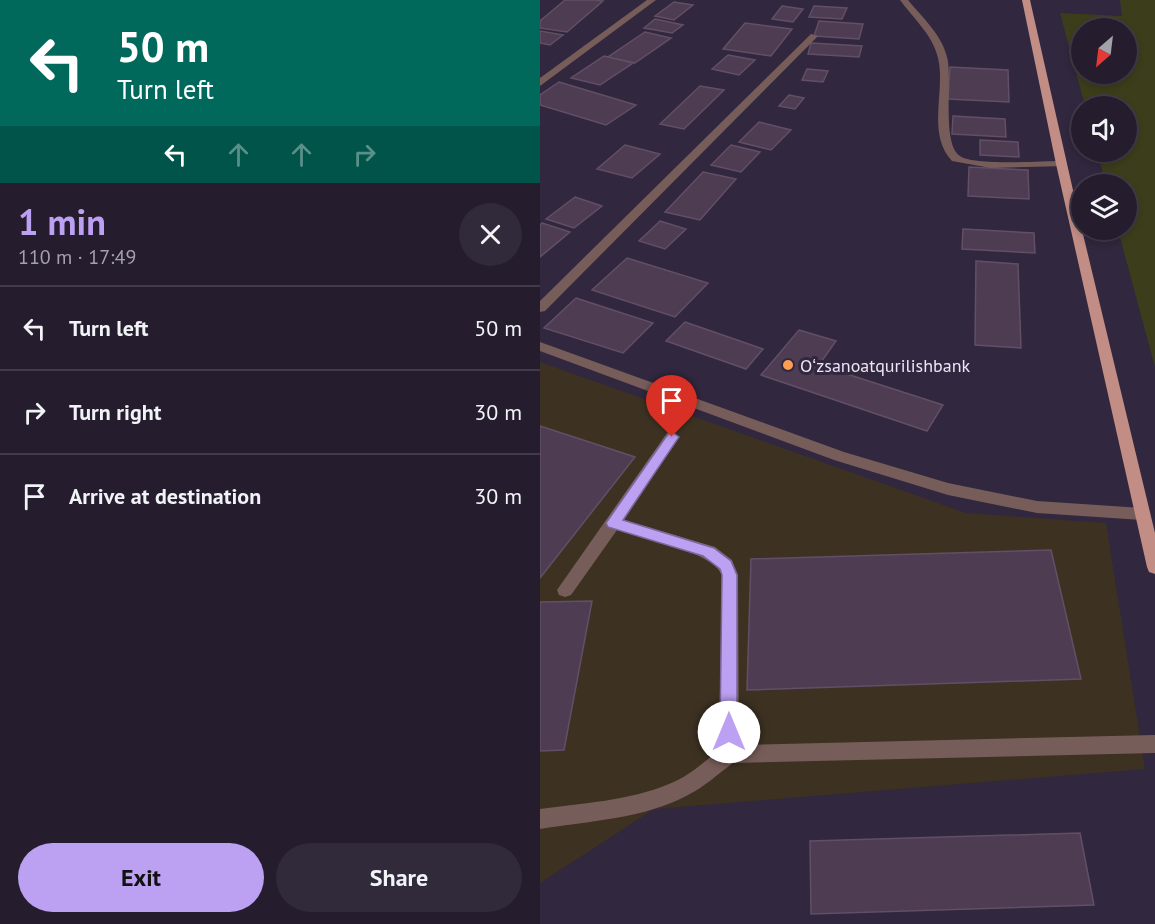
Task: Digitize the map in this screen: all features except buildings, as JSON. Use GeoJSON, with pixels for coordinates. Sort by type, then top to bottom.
{"type":"FeatureCollection","features":[{"type":"Feature","properties":{"kind":"main road"},"geometry":{"type":"LineString","coordinates":[[1026,0],[1061,164],[1155,567]]}},
{"type":"Feature","properties":{"kind":"street"},"geometry":{"type":"LineString","coordinates":[[540,83],[652,0]]}},
{"type":"Feature","properties":{"kind":"street"},"geometry":{"type":"LineString","coordinates":[[904,0],[941,51],[944,63],[942,90],[946,141],[951,155],[957,159],[976,163],[1061,164]]}},
{"type":"Feature","properties":{"kind":"street"},"geometry":{"type":"LineString","coordinates":[[540,308],[814,36]]}},
{"type":"Feature","properties":{"kind":"street"},"geometry":{"type":"LineString","coordinates":[[540,346],[839,456],[948,489],[1037,507],[1142,514]]}},
{"type":"Feature","properties":{"kind":"street"},"geometry":{"type":"LineString","coordinates":[[565,590],[672,437]]}},
{"type":"Feature","properties":{"kind":"street"},"geometry":{"type":"LineString","coordinates":[[614,523],[708,552],[726,565],[730,575],[729,754]]}},
{"type":"Feature","properties":{"kind":"street"},"geometry":{"type":"LineString","coordinates":[[540,819],[651,799],[673,792],[697,780],[729,754],[1155,744]]}},
{"type":"Feature","properties":{"kind":"shaded area"},"geometry":{"type":"Polygon","coordinates":[[[540,362],[966,513],[1106,523],[1145,769],[654,809],[540,883],[540,362]]]}},
{"type":"Feature","properties":{"kind":"green space"},"geometry":{"type":"Polygon","coordinates":[[[1120,0],[1155,0],[1155,367],[1121,240],[1137,240],[1137,174],[1103,174],[1100,162],[1137,162],[1137,96],[1082,96],[1079,84],[1137,84],[1137,18],[1071,18],[1071,54],[1060,13],[1122,16],[1120,0]]]}},
{"type":"Feature","properties":{"kind":"place","name":"Oʻzsanoatqurilishbank"},"geometry":{"type":"Point","coordinates":[788,365]}},
{"type":"Feature","properties":{"kind":"route"},"geometry":{"type":"LineString","coordinates":[[672,437],[614,523],[708,552],[726,565],[730,575],[729,732]]}}]}
